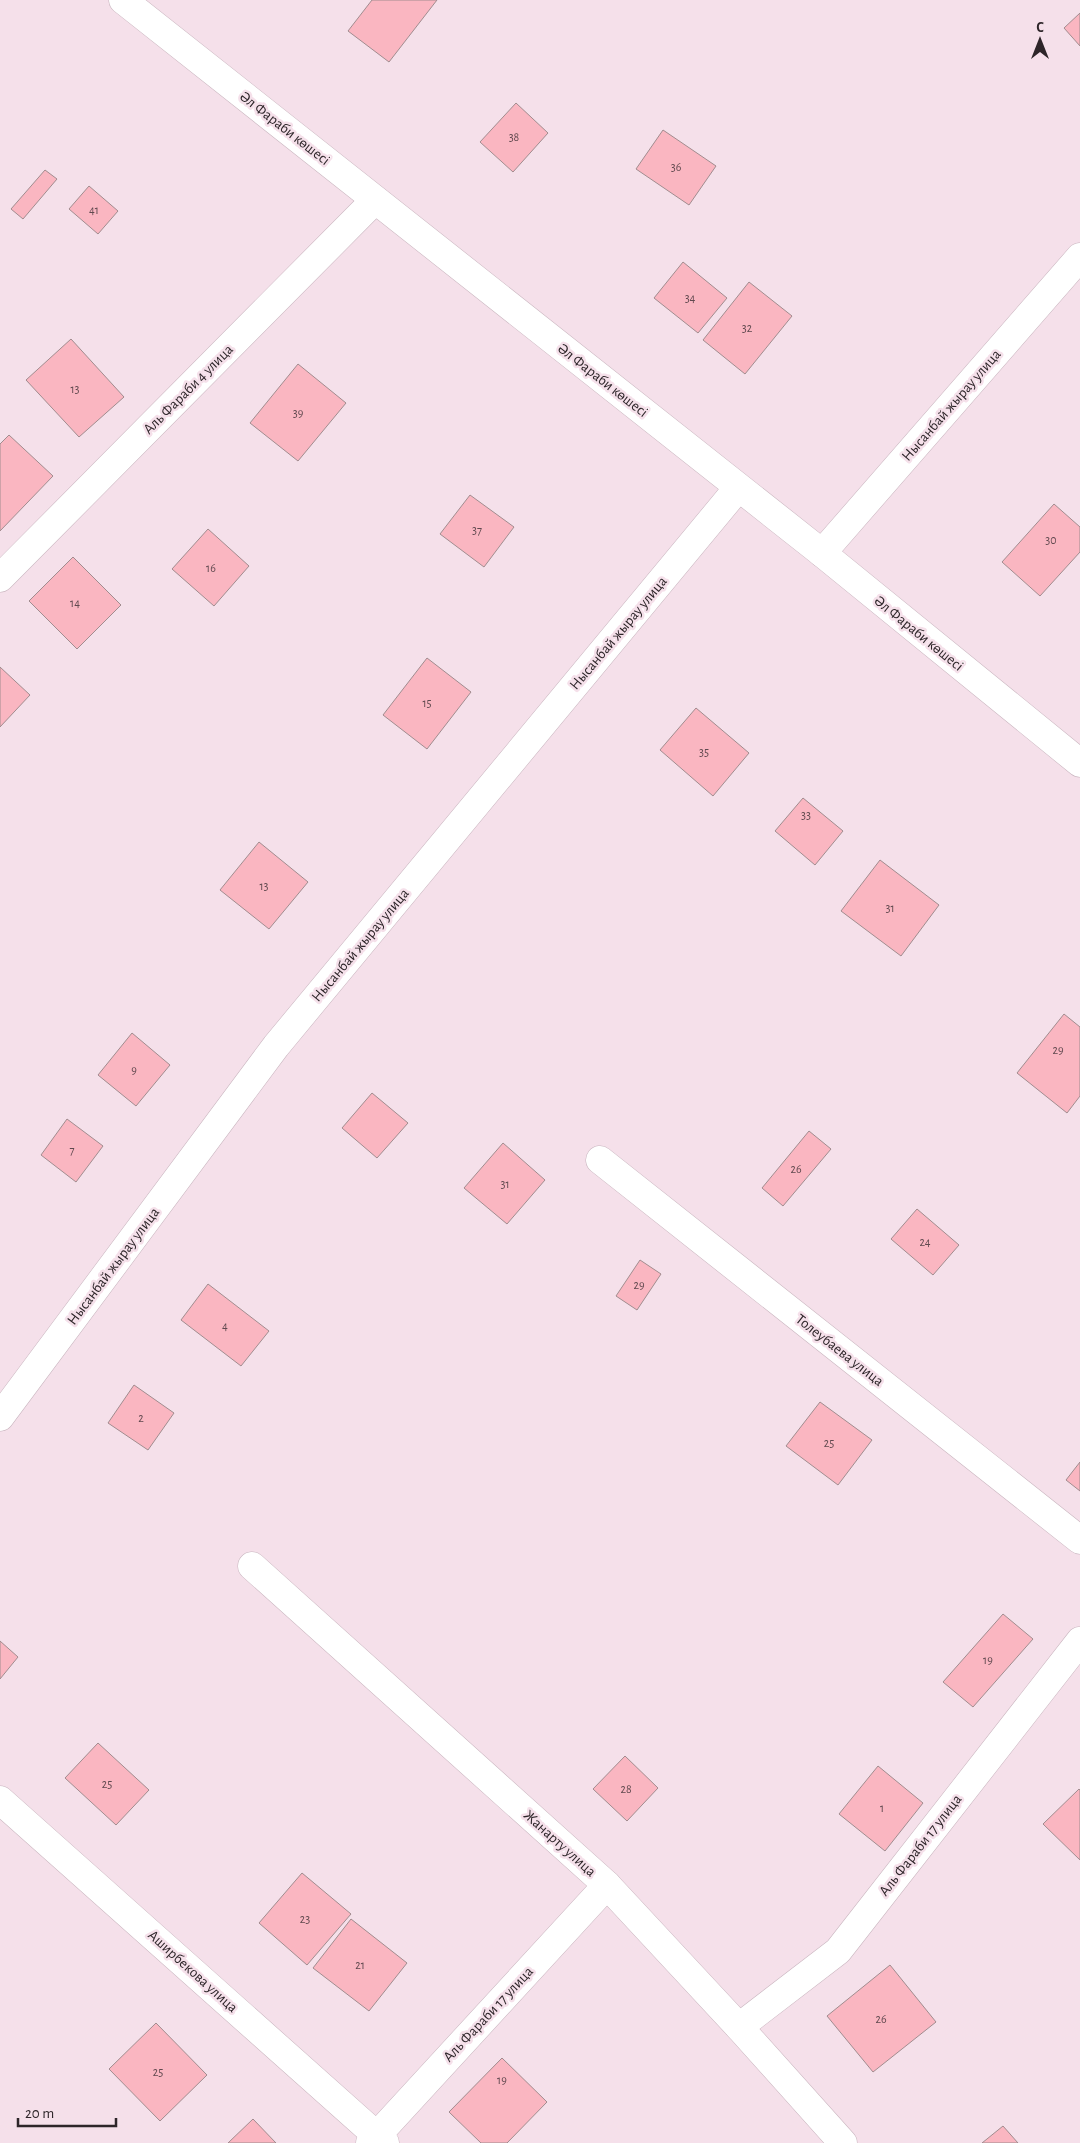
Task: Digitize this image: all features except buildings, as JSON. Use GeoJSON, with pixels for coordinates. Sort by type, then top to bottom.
{"type":"FeatureCollection","features":[{"type":"Feature","properties":{"kind":"street","name":"Әл Фараби көшесі"},"geometry":{"type":"LineString","coordinates":[[123,0],[822,553],[1080,763]]}},
{"type":"Feature","properties":{"kind":"street","name":"Аль Фараби 4 улица"},"geometry":{"type":"LineString","coordinates":[[0,578],[376,200]]}},
{"type":"Feature","properties":{"kind":"street","name":"Нысанбай жырау улица"},"geometry":{"type":"LineString","coordinates":[[822,553],[1080,257]]}},
{"type":"Feature","properties":{"kind":"street","name":"Нысанбай жырау улица"},"geometry":{"type":"LineString","coordinates":[[0,1417],[276,1046],[738,488]]}},
{"type":"Feature","properties":{"kind":"street","name":"Толеубаева улица"},"geometry":{"type":"LineString","coordinates":[[600,1160],[1080,1540]]}},
{"type":"Feature","properties":{"kind":"street","name":"Жанарту улица"},"geometry":{"type":"LineString","coordinates":[[252,1566],[607,1885],[739,2027],[843,2143]]}},
{"type":"Feature","properties":{"kind":"street","name":"Аль Фараби 17 улица"},"geometry":{"type":"LineString","coordinates":[[739,2027],[838,1951],[1080,1641]]}},
{"type":"Feature","properties":{"kind":"street","name":"Аширбекова улица"},"geometry":{"type":"LineString","coordinates":[[0,1800],[377,2141]]}},
{"type":"Feature","properties":{"kind":"street","name":"Аль Фараби 17 улица"},"geometry":{"type":"LineString","coordinates":[[377,2141],[607,1885]]}}]}
